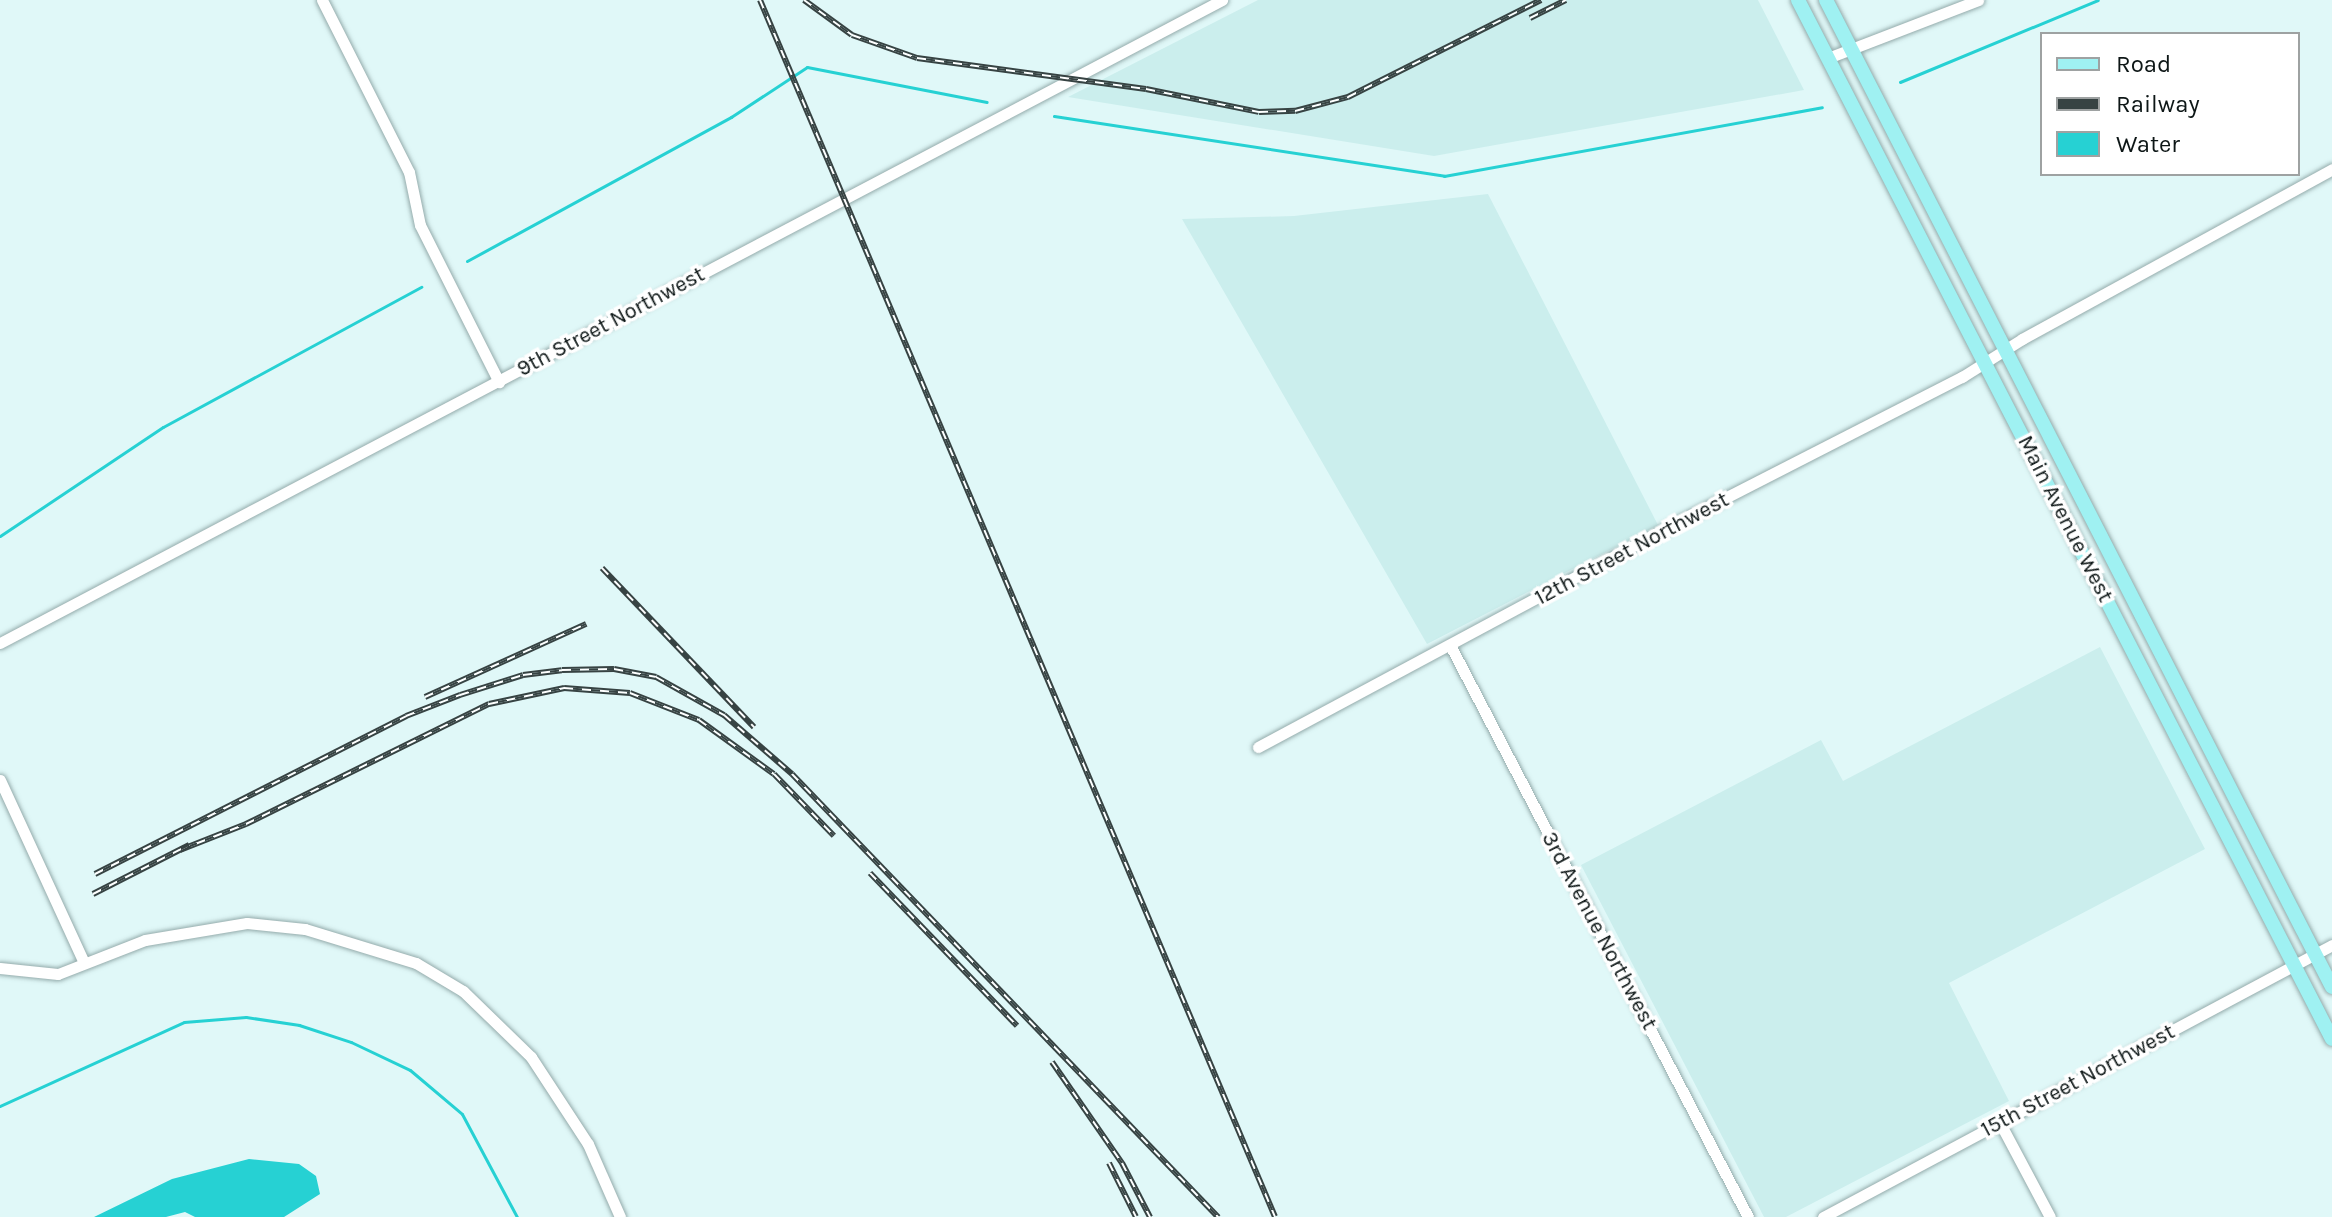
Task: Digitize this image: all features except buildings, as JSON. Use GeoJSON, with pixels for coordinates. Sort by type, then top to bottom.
{"type":"FeatureCollection","features":[{"type":"Feature","properties":{"kind":"main road","name":"Main Avenue West"},"geometry":{"type":"LineString","coordinates":[[1798,0],[2332,1039]]}},
{"type":"Feature","properties":{"kind":"main road","name":"Main Avenue West"},"geometry":{"type":"LineString","coordinates":[[1826,0],[2332,987]]}},
{"type":"Feature","properties":{"kind":"street"},"geometry":{"type":"LineString","coordinates":[[322,0],[409,172],[420,225],[499,382]]}},
{"type":"Feature","properties":{"kind":"street","name":"9th Street Northwest"},"geometry":{"type":"LineString","coordinates":[[0,643],[1222,0]]}},
{"type":"Feature","properties":{"kind":"street"},"geometry":{"type":"LineString","coordinates":[[1828,58],[1978,0]]}},
{"type":"Feature","properties":{"kind":"street","name":"12th Street Northwest"},"geometry":{"type":"LineString","coordinates":[[1258,747],[1986,364],[2022,339],[2332,169]]}},
{"type":"Feature","properties":{"kind":"street","name":"3rd Avenue Northwest"},"geometry":{"type":"LineString","coordinates":[[1450,645],[1748,1217]]}},
{"type":"Feature","properties":{"kind":"street"},"geometry":{"type":"LineString","coordinates":[[0,780],[84,963]]}},
{"type":"Feature","properties":{"kind":"street"},"geometry":{"type":"LineString","coordinates":[[0,968],[58,974],[145,940],[247,923],[305,929],[416,963],[463,991],[531,1057],[588,1144],[620,1217]]}},
{"type":"Feature","properties":{"kind":"street","name":"15th Street Northwest"},"geometry":{"type":"LineString","coordinates":[[1823,1217],[2332,945]]}},
{"type":"Feature","properties":{"kind":"street"},"geometry":{"type":"LineString","coordinates":[[2000,1123],[2050,1217]]}},
{"type":"Feature","properties":{"kind":"shaded area"},"geometry":{"type":"Polygon","coordinates":[[[1258,0],[1758,0],[1804,90],[1434,156],[1068,97],[1258,0]]]}},
{"type":"Feature","properties":{"kind":"shaded area"},"geometry":{"type":"Polygon","coordinates":[[[1488,194],[1658,525],[1427,644],[1182,219],[1294,216],[1488,194]]]}},
{"type":"Feature","properties":{"kind":"shaded area"},"geometry":{"type":"Polygon","coordinates":[[[2100,647],[2205,849],[1949,983],[2009,1101],[1786,1217],[1764,1217],[1581,865],[1821,740],[1843,781],[2100,647]]]}},
{"type":"Feature","properties":{"kind":"water"},"geometry":{"type":"Polygon","coordinates":[[[249,1159],[299,1164],[316,1176],[320,1194],[284,1217],[195,1217],[185,1212],[166,1217],[94,1217],[172,1179],[249,1159]]]}},
{"type":"Feature","properties":{"kind":"waterway"},"geometry":{"type":"LineString","coordinates":[[1900,82],[2098,0]]}},
{"type":"Feature","properties":{"kind":"waterway"},"geometry":{"type":"LineString","coordinates":[[467,261],[731,117],[807,67],[987,102]]}},
{"type":"Feature","properties":{"kind":"waterway"},"geometry":{"type":"LineString","coordinates":[[1054,116],[1444,176],[1822,107]]}},
{"type":"Feature","properties":{"kind":"waterway"},"geometry":{"type":"LineString","coordinates":[[0,536],[163,427],[421,287]]}},
{"type":"Feature","properties":{"kind":"waterway"},"geometry":{"type":"LineString","coordinates":[[0,1106],[184,1022],[246,1017],[299,1025],[351,1042],[410,1070],[462,1114],[517,1217]]}},
{"type":"Feature","properties":{"kind":"railway"},"geometry":{"type":"LineString","coordinates":[[760,0],[1275,1217]]}},
{"type":"Feature","properties":{"kind":"railway"},"geometry":{"type":"LineString","coordinates":[[804,0],[852,35],[917,58],[1146,89],[1259,112],[1295,111],[1348,97],[1541,0]]}},
{"type":"Feature","properties":{"kind":"railway"},"geometry":{"type":"LineString","coordinates":[[1530,18],[1566,0]]}},
{"type":"Feature","properties":{"kind":"railway"},"geometry":{"type":"LineString","coordinates":[[602,568],[754,727]]}},
{"type":"Feature","properties":{"kind":"railway"},"geometry":{"type":"LineString","coordinates":[[425,697],[586,624]]}},
{"type":"Feature","properties":{"kind":"railway"},"geometry":{"type":"LineString","coordinates":[[95,874],[406,716],[460,695],[523,675],[562,670],[614,669],[656,677],[724,715],[792,774],[1218,1217]]}},
{"type":"Feature","properties":{"kind":"railway"},"geometry":{"type":"LineString","coordinates":[[180,850],[246,824],[489,704],[564,688],[630,693],[699,720],[774,774],[834,836]]}},
{"type":"Feature","properties":{"kind":"railway"},"geometry":{"type":"LineString","coordinates":[[93,894],[189,845]]}},
{"type":"Feature","properties":{"kind":"railway"},"geometry":{"type":"LineString","coordinates":[[870,873],[1017,1026]]}},
{"type":"Feature","properties":{"kind":"railway"},"geometry":{"type":"LineString","coordinates":[[1052,1062],[1122,1163],[1150,1217]]}},
{"type":"Feature","properties":{"kind":"railway"},"geometry":{"type":"LineString","coordinates":[[1109,1163],[1136,1217]]}}]}
